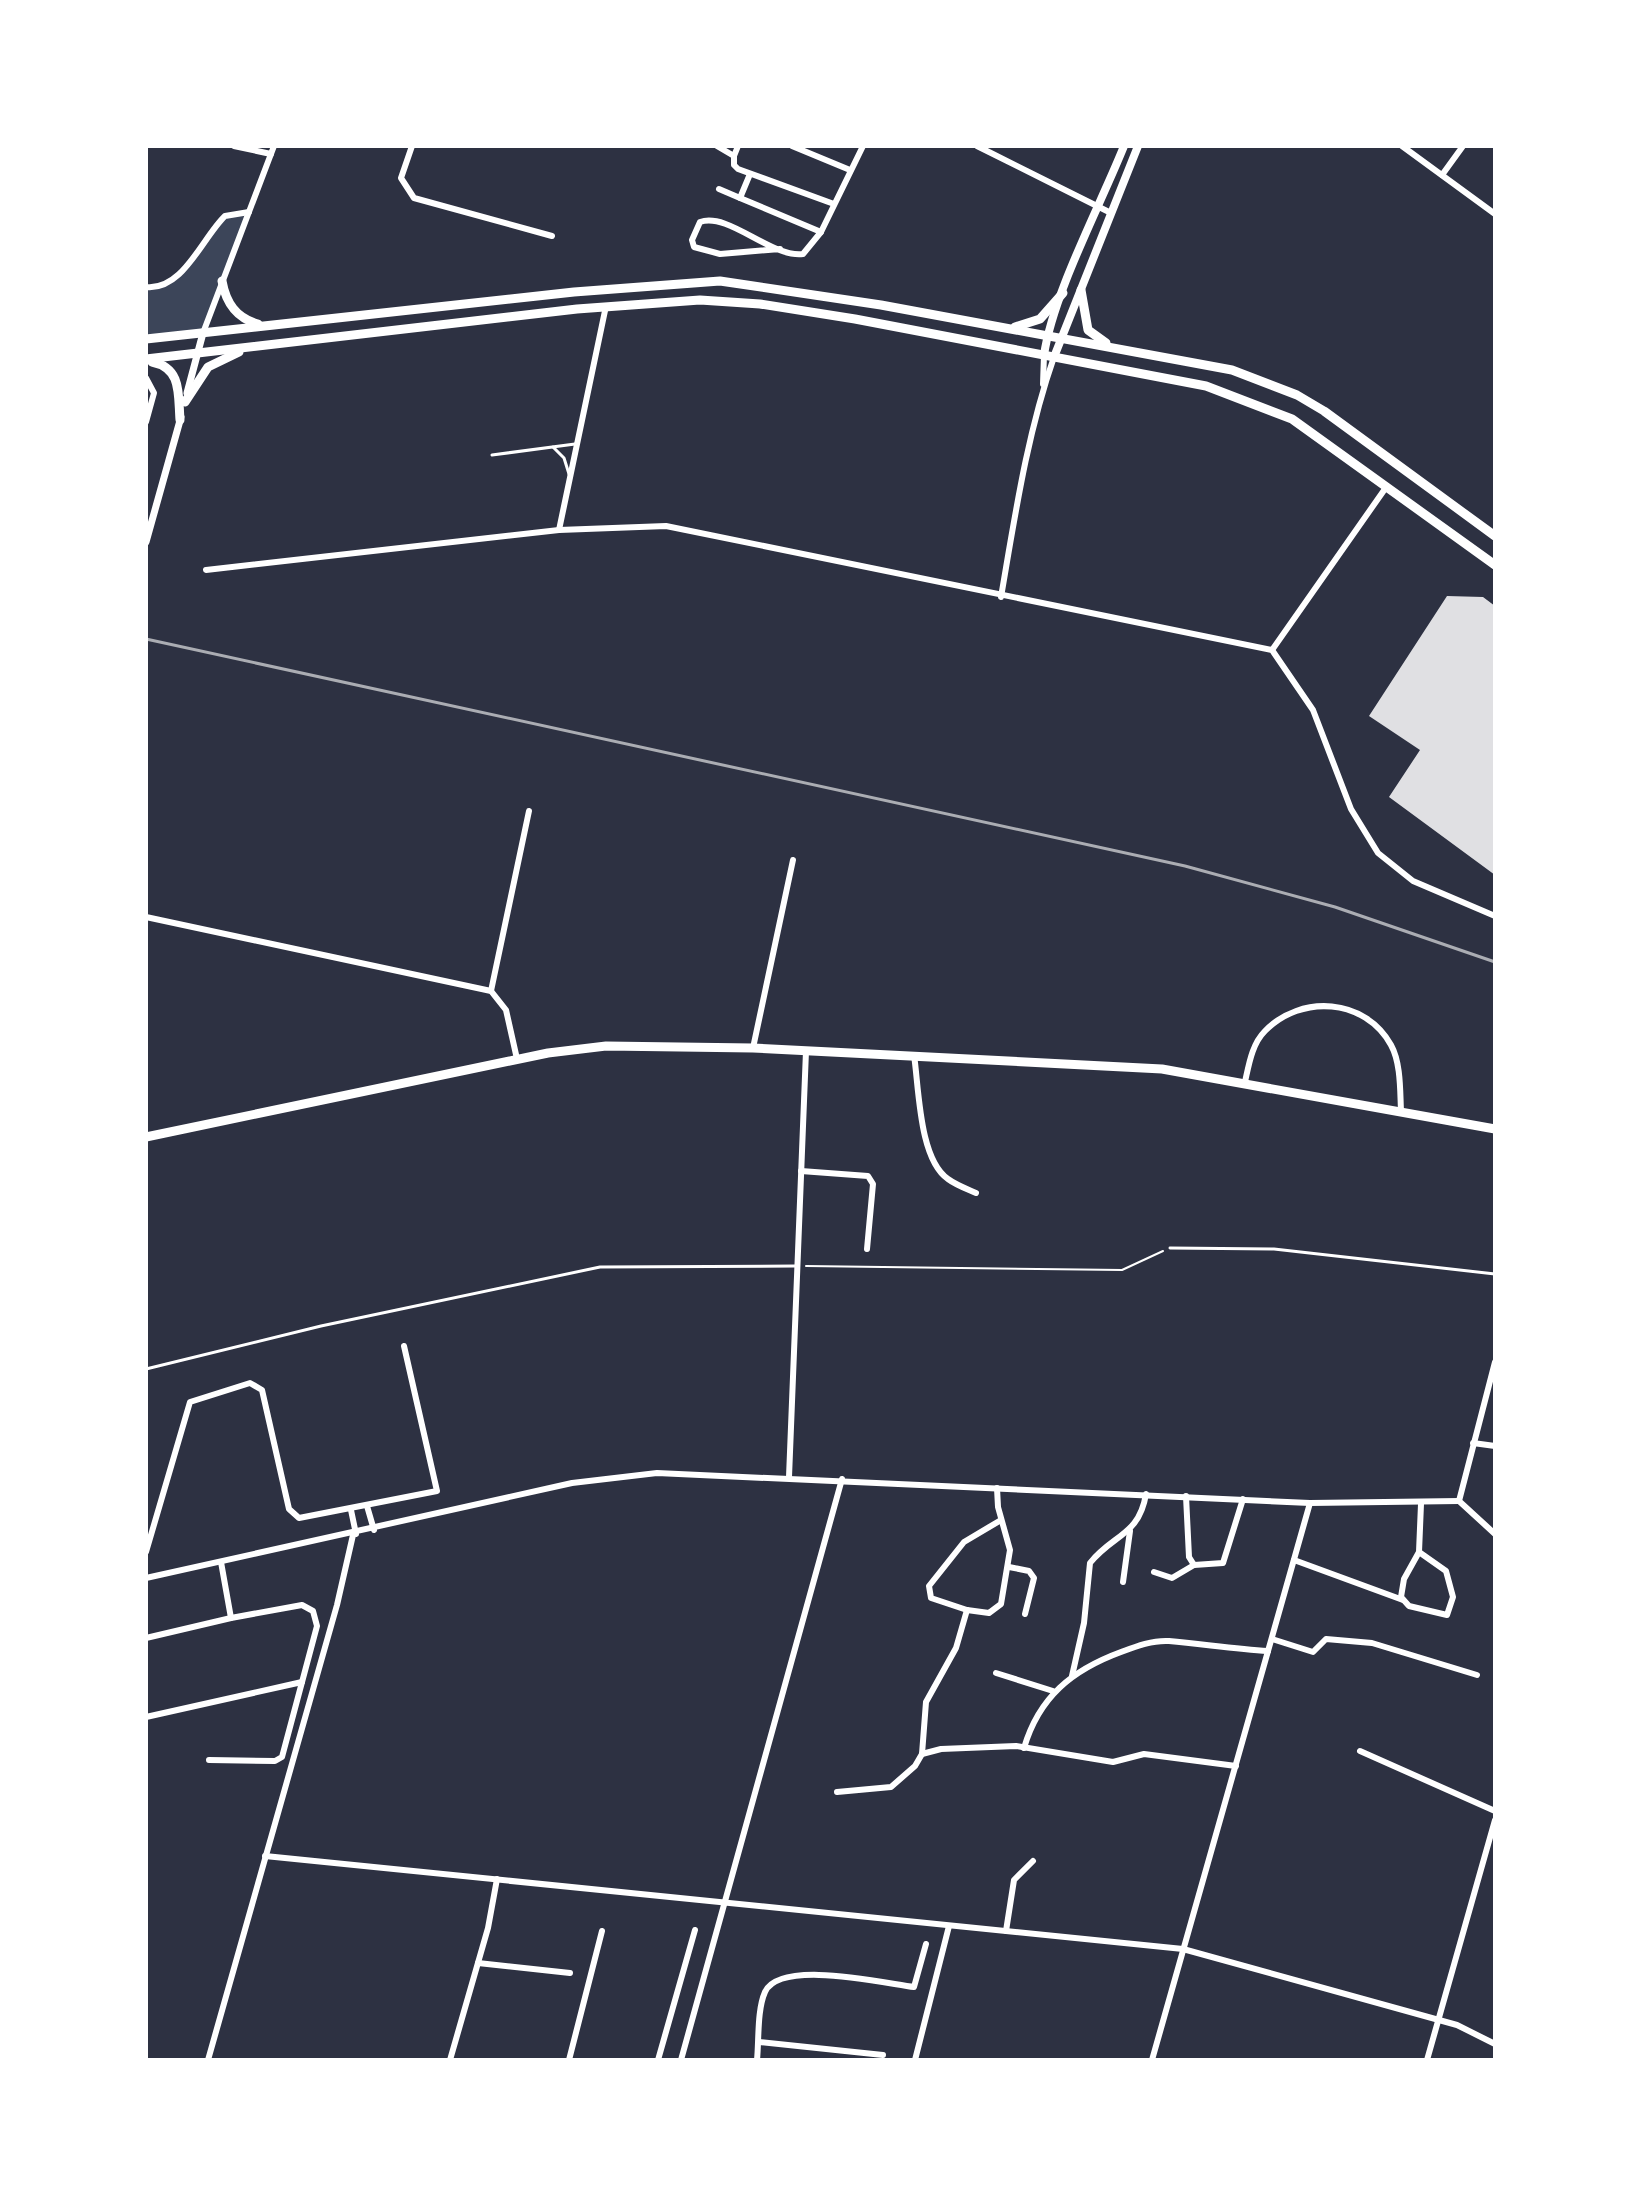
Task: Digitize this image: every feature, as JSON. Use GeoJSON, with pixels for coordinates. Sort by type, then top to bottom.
{"type":"FeatureCollection","features":[{"type":"Feature","properties":{"kind":"main road"},"geometry":{"type":"LineString","coordinates":[[1049,356],[1047,337],[1124,146]]}},
{"type":"Feature","properties":{"kind":"main road"},"geometry":{"type":"LineString","coordinates":[[1049,356],[1062,339],[1138,146]]}},
{"type":"Feature","properties":{"kind":"main road"},"geometry":{"type":"LineString","coordinates":[[222,281],[226,298],[234,311],[264,326]]}},
{"type":"Feature","properties":{"kind":"main road"},"geometry":{"type":"LineString","coordinates":[[146,339],[574,292],[720,281],[794,290],[1232,370],[1297,395],[1351,430],[1495,536]]}},
{"type":"Feature","properties":{"kind":"main road"},"geometry":{"type":"LineString","coordinates":[[1081,290],[1088,330],[1100,341],[1124,350]]}},
{"type":"Feature","properties":{"kind":"main road"},"geometry":{"type":"LineString","coordinates":[[1007,329],[1040,319],[1063,293]]}},
{"type":"Feature","properties":{"kind":"main road"},"geometry":{"type":"LineString","coordinates":[[146,360],[606,306],[700,300],[760,304],[1206,386],[1264,405],[1292,419],[1495,565]]}},
{"type":"Feature","properties":{"kind":"main road"},"geometry":{"type":"LineString","coordinates":[[185,402],[208,367],[258,346]]}},
{"type":"Feature","properties":{"kind":"main road"},"geometry":{"type":"LineString","coordinates":[[146,360],[162,364],[172,371],[177,383],[180,420]]}},
{"type":"Feature","properties":{"kind":"main road"},"geometry":{"type":"LineString","coordinates":[[146,1137],[517,1059],[606,1046],[753,1048],[1162,1069],[1495,1129]]}},
{"type":"Feature","properties":{"kind":"street"},"geometry":{"type":"LineString","coordinates":[[234,146],[271,154]]}},
{"type":"Feature","properties":{"kind":"street"},"geometry":{"type":"LineString","coordinates":[[146,542],[203,333],[274,146]]}},
{"type":"Feature","properties":{"kind":"street"},"geometry":{"type":"LineString","coordinates":[[412,146],[402,170],[406,191],[421,201],[552,236]]}},
{"type":"Feature","properties":{"kind":"street"},"geometry":{"type":"LineString","coordinates":[[717,146],[734,156]]}},
{"type":"Feature","properties":{"kind":"street"},"geometry":{"type":"LineString","coordinates":[[738,146],[734,165],[750,174],[834,204]]}},
{"type":"Feature","properties":{"kind":"street"},"geometry":{"type":"LineString","coordinates":[[792,146],[850,170]]}},
{"type":"Feature","properties":{"kind":"street"},"geometry":{"type":"LineString","coordinates":[[780,249],[720,254],[694,247],[692,240],[700,222],[713,220],[780,249],[803,254],[821,232],[863,146]]}},
{"type":"Feature","properties":{"kind":"street"},"geometry":{"type":"LineString","coordinates":[[977,146],[1111,213]]}},
{"type":"Feature","properties":{"kind":"street"},"geometry":{"type":"LineString","coordinates":[[1402,146],[1495,214]]}},
{"type":"Feature","properties":{"kind":"street"},"geometry":{"type":"LineString","coordinates":[[1442,175],[1463,146]]}},
{"type":"Feature","properties":{"kind":"street"},"geometry":{"type":"LineString","coordinates":[[740,198],[750,174]]}},
{"type":"Feature","properties":{"kind":"street"},"geometry":{"type":"LineString","coordinates":[[719,189],[821,232]]}},
{"type":"Feature","properties":{"kind":"street"},"geometry":{"type":"LineString","coordinates":[[146,287],[164,285],[179,274],[225,216],[249,212]]}},
{"type":"Feature","properties":{"kind":"street"},"geometry":{"type":"LineString","coordinates":[[559,530],[606,306]]}},
{"type":"Feature","properties":{"kind":"street"},"geometry":{"type":"LineString","coordinates":[[1001,597],[1049,356]]}},
{"type":"Feature","properties":{"kind":"street"},"geometry":{"type":"LineString","coordinates":[[146,378],[154,393],[146,422]]}},
{"type":"Feature","properties":{"kind":"street"},"geometry":{"type":"LineString","coordinates":[[1272,650],[1387,486]]}},
{"type":"Feature","properties":{"kind":"street"},"geometry":{"type":"LineString","coordinates":[[206,570],[559,530],[666,526],[1001,597],[1272,650],[1313,710],[1351,809],[1378,853],[1413,881],[1495,916]]}},
{"type":"Feature","properties":{"kind":"street"},"geometry":{"type":"LineString","coordinates":[[491,991],[529,811]]}},
{"type":"Feature","properties":{"kind":"street"},"geometry":{"type":"LineString","coordinates":[[753,1048],[793,860]]}},
{"type":"Feature","properties":{"kind":"street"},"geometry":{"type":"LineString","coordinates":[[146,917],[491,991],[506,1010],[517,1059]]}},
{"type":"Feature","properties":{"kind":"street"},"geometry":{"type":"LineString","coordinates":[[1245,1082],[1251,1054],[1264,1032],[1285,1016],[1305,1007],[1346,1008],[1366,1018],[1393,1047],[1401,1111]]}},
{"type":"Feature","properties":{"kind":"street"},"geometry":{"type":"LineString","coordinates":[[789,1477],[806,1051]]}},
{"type":"Feature","properties":{"kind":"street"},"geometry":{"type":"LineString","coordinates":[[914,1055],[923,1131],[931,1154],[946,1178],[976,1193]]}},
{"type":"Feature","properties":{"kind":"street"},"geometry":{"type":"LineString","coordinates":[[801,1171],[868,1176],[873,1184],[867,1249]]}},
{"type":"Feature","properties":{"kind":"street"},"geometry":{"type":"LineString","coordinates":[[146,1552],[190,1402],[250,1383],[262,1390],[293,1515],[304,1519],[437,1491],[404,1346]]}},
{"type":"Feature","properties":{"kind":"street"},"geometry":{"type":"LineString","coordinates":[[1459,1501],[1495,1362]]}},
{"type":"Feature","properties":{"kind":"street"},"geometry":{"type":"LineString","coordinates":[[1473,1443],[1495,1445]]}},
{"type":"Feature","properties":{"kind":"street"},"geometry":{"type":"LineString","coordinates":[[146,1578],[613,1477],[657,1473],[842,1479],[1310,1503],[1421,1504],[1459,1501],[1494,1529]]}},
{"type":"Feature","properties":{"kind":"street"},"geometry":{"type":"LineString","coordinates":[[681,2060],[842,1479]]}},
{"type":"Feature","properties":{"kind":"street"},"geometry":{"type":"LineString","coordinates":[[997,1488],[1001,1520],[1010,1550],[999,1607],[989,1613],[967,1610],[935,1601],[928,1595],[929,1586],[964,1542],[1001,1520]]}},
{"type":"Feature","properties":{"kind":"street"},"geometry":{"type":"LineString","coordinates":[[1072,1676],[1084,1623],[1090,1563],[1130,1531],[1143,1509],[1146,1494]]}},
{"type":"Feature","properties":{"kind":"street"},"geometry":{"type":"LineString","coordinates":[[1186,1496],[1189,1557],[1194,1565]]}},
{"type":"Feature","properties":{"kind":"street"},"geometry":{"type":"LineString","coordinates":[[1154,1572],[1172,1578],[1194,1565],[1223,1563],[1243,1499]]}},
{"type":"Feature","properties":{"kind":"street"},"geometry":{"type":"LineString","coordinates":[[1152,2060],[1310,1503]]}},
{"type":"Feature","properties":{"kind":"street"},"geometry":{"type":"LineString","coordinates":[[1403,1600],[1401,1586],[1419,1552],[1421,1504]]}},
{"type":"Feature","properties":{"kind":"street"},"geometry":{"type":"LineString","coordinates":[[367,1506],[374,1530]]}},
{"type":"Feature","properties":{"kind":"street"},"geometry":{"type":"LineString","coordinates":[[208,2060],[354,1534],[351,1510]]}},
{"type":"Feature","properties":{"kind":"street"},"geometry":{"type":"LineString","coordinates":[[1123,1582],[1130,1531]]}},
{"type":"Feature","properties":{"kind":"street"},"geometry":{"type":"LineString","coordinates":[[1294,1560],[1438,1616],[1447,1615],[1453,1597],[1446,1571],[1419,1552]]}},
{"type":"Feature","properties":{"kind":"street"},"geometry":{"type":"LineString","coordinates":[[221,1562],[231,1618]]}},
{"type":"Feature","properties":{"kind":"street"},"geometry":{"type":"LineString","coordinates":[[1009,1567],[1029,1571],[1034,1578],[1025,1614]]}},
{"type":"Feature","properties":{"kind":"street"},"geometry":{"type":"LineString","coordinates":[[146,1638],[302,1605],[313,1611],[317,1626],[281,1758],[209,1760]]}},
{"type":"Feature","properties":{"kind":"street"},"geometry":{"type":"LineString","coordinates":[[837,1792],[891,1787],[905,1778],[922,1754],[926,1702],[956,1648],[967,1610]]}},
{"type":"Feature","properties":{"kind":"street"},"geometry":{"type":"LineString","coordinates":[[1272,1639],[1313,1652],[1326,1639],[1372,1643],[1477,1675]]}},
{"type":"Feature","properties":{"kind":"street"},"geometry":{"type":"LineString","coordinates":[[1024,1748],[1030,1729],[1053,1691],[1101,1660],[1147,1643],[1168,1641],[1268,1651]]}},
{"type":"Feature","properties":{"kind":"street"},"geometry":{"type":"LineString","coordinates":[[996,1673],[1053,1691]]}},
{"type":"Feature","properties":{"kind":"street"},"geometry":{"type":"LineString","coordinates":[[146,1717],[302,1682]]}},
{"type":"Feature","properties":{"kind":"street"},"geometry":{"type":"LineString","coordinates":[[922,1754],[954,1748],[1024,1748],[1113,1762],[1144,1754],[1236,1766]]}},
{"type":"Feature","properties":{"kind":"street"},"geometry":{"type":"LineString","coordinates":[[1360,1751],[1495,1811]]}},
{"type":"Feature","properties":{"kind":"street"},"geometry":{"type":"LineString","coordinates":[[1427,2060],[1495,1820]]}},
{"type":"Feature","properties":{"kind":"street"},"geometry":{"type":"LineString","coordinates":[[265,1856],[1183,1949],[1457,2025],[1495,2044]]}},
{"type":"Feature","properties":{"kind":"street"},"geometry":{"type":"LineString","coordinates":[[1006,1931],[1014,1880],[1033,1861]]}},
{"type":"Feature","properties":{"kind":"street"},"geometry":{"type":"LineString","coordinates":[[450,2060],[478,1963],[497,1879]]}},
{"type":"Feature","properties":{"kind":"street"},"geometry":{"type":"LineString","coordinates":[[915,2060],[949,1926]]}},
{"type":"Feature","properties":{"kind":"street"},"geometry":{"type":"LineString","coordinates":[[658,2060],[695,1930]]}},
{"type":"Feature","properties":{"kind":"street"},"geometry":{"type":"LineString","coordinates":[[569,2060],[602,1931]]}},
{"type":"Feature","properties":{"kind":"street"},"geometry":{"type":"LineString","coordinates":[[757,2060],[764,1993],[773,1981],[785,1976],[811,1975],[914,1987],[926,1944]]}},
{"type":"Feature","properties":{"kind":"street"},"geometry":{"type":"LineString","coordinates":[[478,1963],[570,1973]]}},
{"type":"Feature","properties":{"kind":"street"},"geometry":{"type":"LineString","coordinates":[[759,2042],[883,2055]]}},
{"type":"Feature","properties":{"kind":"lane"},"geometry":{"type":"LineString","coordinates":[[492,455],[577,444]]}},
{"type":"Feature","properties":{"kind":"lane"},"geometry":{"type":"LineString","coordinates":[[552,447],[564,458],[570,478]]}},
{"type":"Feature","properties":{"kind":"lane"},"geometry":{"type":"LineString","coordinates":[[1170,1248],[1274,1249],[1495,1274]]}},
{"type":"Feature","properties":{"kind":"lane"},"geometry":{"type":"LineString","coordinates":[[146,1369],[321,1326],[600,1267],[797,1266]]}},
{"type":"Feature","properties":{"kind":"path"},"geometry":{"type":"LineString","coordinates":[[797,1266],[1122,1270],[1170,1248]]}},
{"type":"Feature","properties":{"kind":"shaded area"},"geometry":{"type":"Polygon","coordinates":[[[249,212],[203,333],[146,339],[146,287],[158,286],[179,273],[222,220],[249,212]]]}},
{"type":"Feature","properties":{"kind":"building"},"geometry":{"type":"Polygon","coordinates":[[[1447,596],[1483,597],[1495,606],[1495,875],[1389,797],[1420,750],[1369,716],[1447,596]]]}},
{"type":"Feature","properties":{"kind":"railway"},"geometry":{"type":"LineString","coordinates":[[146,639],[1185,866],[1335,907],[1495,962]]}}]}
